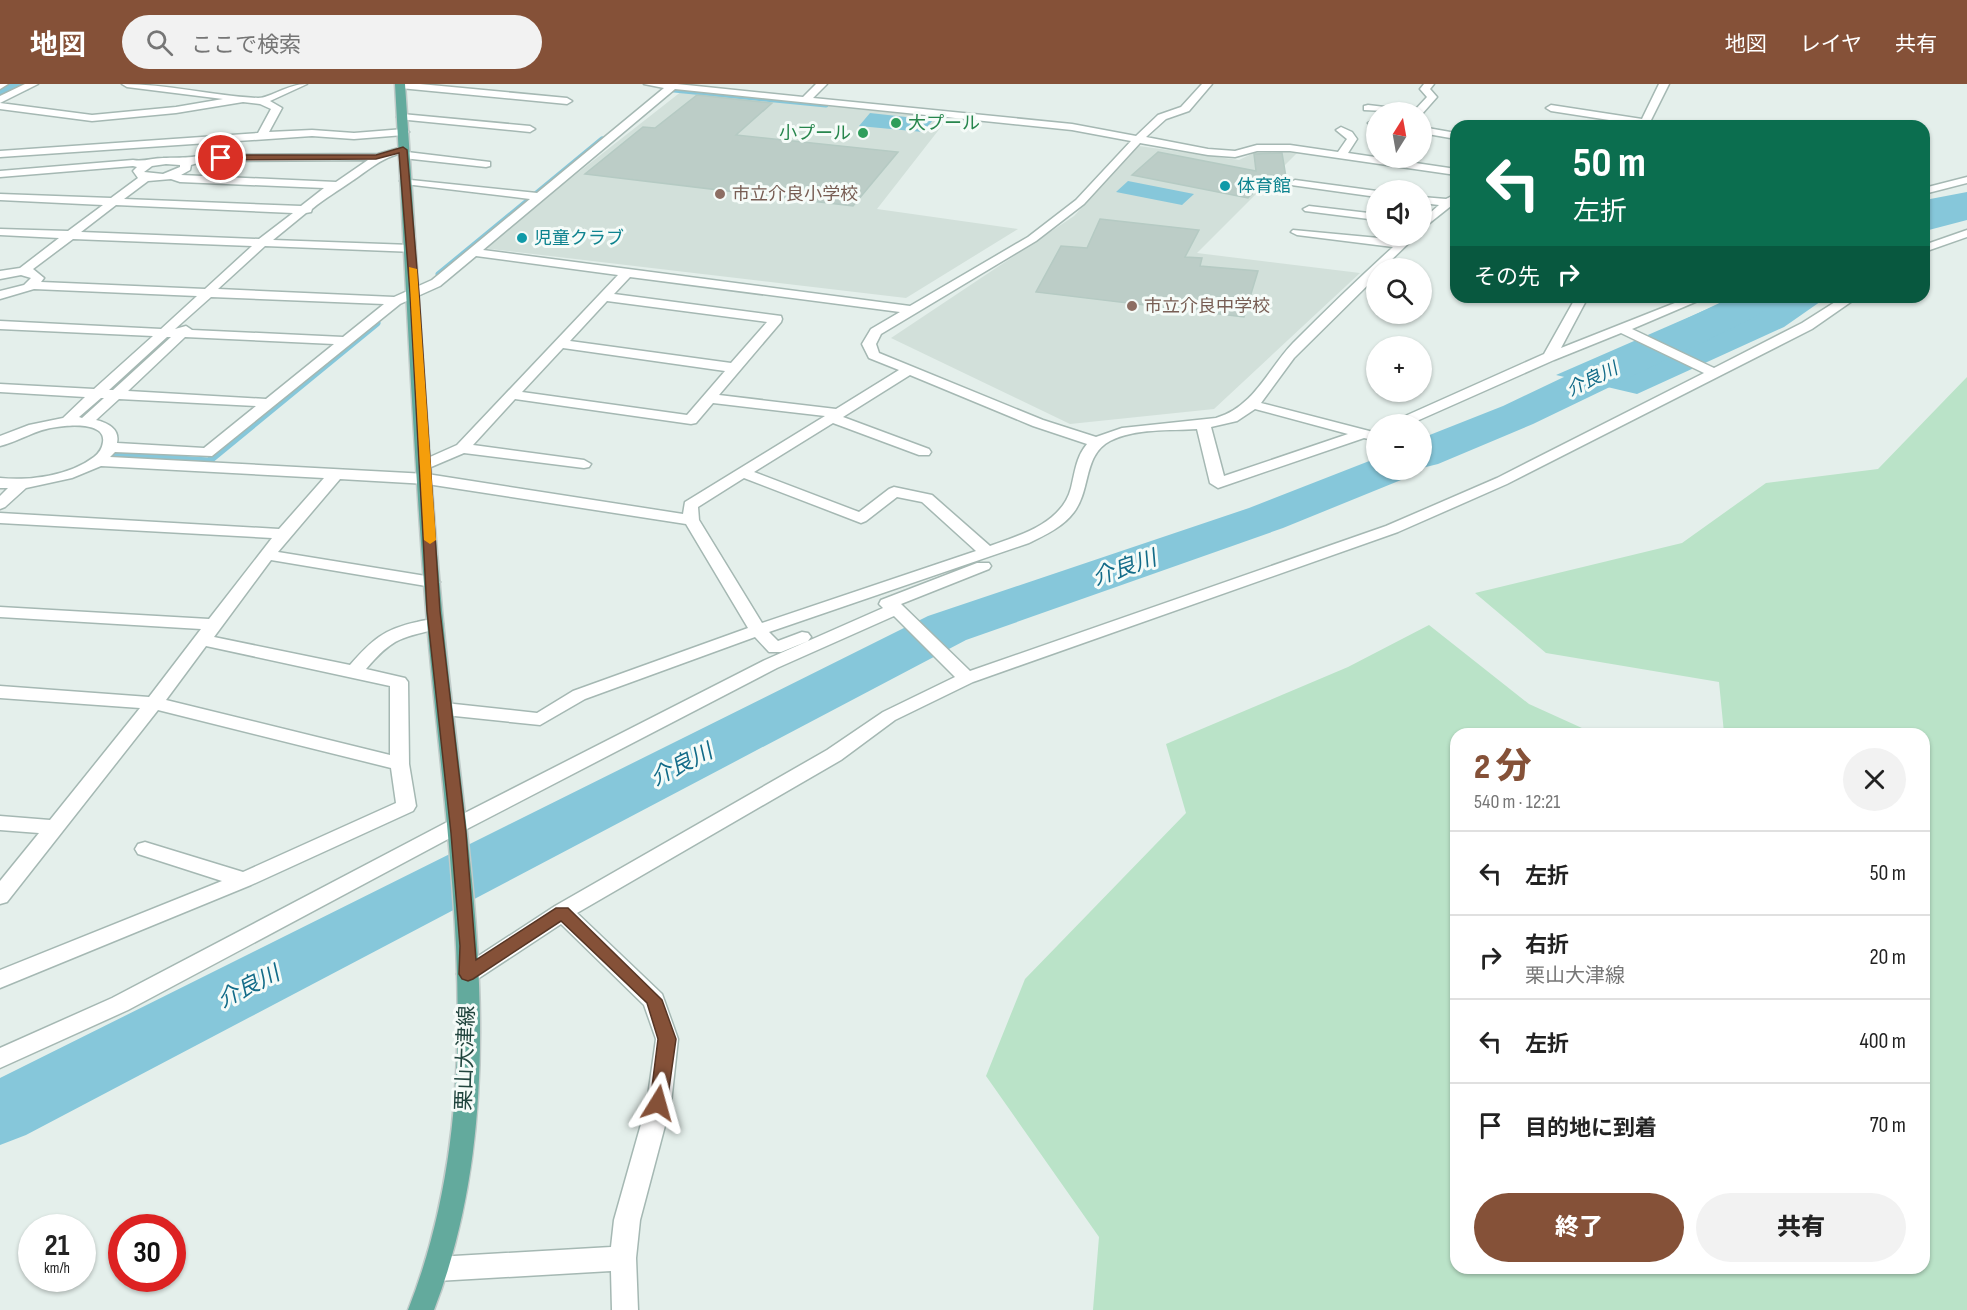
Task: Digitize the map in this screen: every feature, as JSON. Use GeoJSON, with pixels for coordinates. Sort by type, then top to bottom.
{"type":"FeatureCollection","features":[{"type":"Feature","properties":{"kind":"main road","name":"栗山大津線"},"geometry":{"type":"LineString","coordinates":[[400,84],[435,624],[458,829],[468,946],[467,1090],[452,1207],[437,1269],[421,1310]]}},
{"type":"Feature","properties":{"kind":"street"},"geometry":{"type":"LineString","coordinates":[[0,100],[33,84]]}},
{"type":"Feature","properties":{"kind":"street"},"geometry":{"type":"LineString","coordinates":[[127,84],[262,101],[277,108],[262,136]]}},
{"type":"Feature","properties":{"kind":"street"},"geometry":{"type":"LineString","coordinates":[[262,101],[302,84]]}},
{"type":"Feature","properties":{"kind":"street"},"geometry":{"type":"LineString","coordinates":[[400,84],[567,101]]}},
{"type":"Feature","properties":{"kind":"street"},"geometry":{"type":"LineString","coordinates":[[648,84],[720,87],[805,100],[1071,127],[1217,153],[1235,154],[1257,148],[1290,148],[1450,171]]}},
{"type":"Feature","properties":{"kind":"street"},"geometry":{"type":"LineString","coordinates":[[805,100],[822,84]]}},
{"type":"Feature","properties":{"kind":"street"},"geometry":{"type":"LineString","coordinates":[[1096,442],[1038,423],[874,355],[869,344],[876,332],[1032,239],[1080,202],[1138,139],[1162,117],[1185,109],[1207,84]]}},
{"type":"Feature","properties":{"kind":"street"},"geometry":{"type":"LineString","coordinates":[[1427,102],[1432,97],[1425,89],[1428,84]]}},
{"type":"Feature","properties":{"kind":"street"},"geometry":{"type":"LineString","coordinates":[[1645,120],[1664,84]]}},
{"type":"Feature","properties":{"kind":"street"},"geometry":{"type":"LineString","coordinates":[[110,447],[207,453],[396,302],[436,283],[673,86]]}},
{"type":"Feature","properties":{"kind":"street"},"geometry":{"type":"LineString","coordinates":[[0,106],[92,118],[176,110],[247,98]]}},
{"type":"Feature","properties":{"kind":"street"},"geometry":{"type":"LineString","coordinates":[[1551,108],[1620,120]]}},
{"type":"Feature","properties":{"kind":"street"},"geometry":{"type":"LineString","coordinates":[[0,154],[312,133],[354,136],[403,125],[530,129]]}},
{"type":"Feature","properties":{"kind":"street"},"geometry":{"type":"LineString","coordinates":[[1341,130],[1352,139],[1341,156]]}},
{"type":"Feature","properties":{"kind":"street"},"geometry":{"type":"LineString","coordinates":[[1432,132],[1450,135]]}},
{"type":"Feature","properties":{"kind":"street"},"geometry":{"type":"LineString","coordinates":[[0,275],[23,271],[113,202],[146,171],[167,160],[185,163],[203,158],[376,157],[403,153],[486,164]]}},
{"type":"Feature","properties":{"kind":"street"},"geometry":{"type":"LineString","coordinates":[[66,422],[262,243],[328,190],[341,185],[376,157]]}},
{"type":"Feature","properties":{"kind":"street"},"geometry":{"type":"LineString","coordinates":[[0,174],[133,163],[146,171],[180,178],[341,185]]}},
{"type":"Feature","properties":{"kind":"street"},"geometry":{"type":"LineString","coordinates":[[171,175],[186,168],[185,163]]}},
{"type":"Feature","properties":{"kind":"street"},"geometry":{"type":"LineString","coordinates":[[1930,189],[1967,180]]}},
{"type":"Feature","properties":{"kind":"street"},"geometry":{"type":"LineString","coordinates":[[405,181],[539,196]]}},
{"type":"Feature","properties":{"kind":"street"},"geometry":{"type":"LineString","coordinates":[[1295,183],[1366,193]]}},
{"type":"Feature","properties":{"kind":"street"},"geometry":{"type":"LineString","coordinates":[[86,422],[277,244],[341,190],[341,185]]}},
{"type":"Feature","properties":{"kind":"street"},"geometry":{"type":"LineString","coordinates":[[0,198],[318,210]]}},
{"type":"Feature","properties":{"kind":"street"},"geometry":{"type":"LineString","coordinates":[[1432,200],[1450,200]]}},
{"type":"Feature","properties":{"kind":"street"},"geometry":{"type":"LineString","coordinates":[[1432,217],[1450,202]]}},
{"type":"Feature","properties":{"kind":"street"},"geometry":{"type":"LineString","coordinates":[[1308,209],[1366,216]]}},
{"type":"Feature","properties":{"kind":"street"},"geometry":{"type":"LineString","coordinates":[[0,232],[411,249]]}},
{"type":"Feature","properties":{"kind":"street"},"geometry":{"type":"LineString","coordinates":[[1298,232],[1366,240]]}},
{"type":"Feature","properties":{"kind":"street"},"geometry":{"type":"LineString","coordinates":[[1930,247],[1967,233]]}},
{"type":"Feature","properties":{"kind":"street"},"geometry":{"type":"LineString","coordinates":[[1388,258],[1399,246]]}},
{"type":"Feature","properties":{"kind":"street"},"geometry":{"type":"LineString","coordinates":[[471,252],[911,310]]}},
{"type":"Feature","properties":{"kind":"street"},"geometry":{"type":"LineString","coordinates":[[23,271],[38,276],[34,285]]}},
{"type":"Feature","properties":{"kind":"street"},"geometry":{"type":"LineString","coordinates":[[426,471],[462,448],[627,273]]}},
{"type":"Feature","properties":{"kind":"street"},"geometry":{"type":"LineString","coordinates":[[445,709],[540,719],[579,695],[758,630],[1023,540],[1052,525],[1065,514],[1074,501],[1085,456],[1096,442],[1119,433],[1203,425],[1233,418],[1254,405],[1288,356],[1366,280]]}},
{"type":"Feature","properties":{"kind":"street"},"geometry":{"type":"LineString","coordinates":[[0,295],[20,291],[34,285],[396,302]]}},
{"type":"Feature","properties":{"kind":"street"},"geometry":{"type":"LineString","coordinates":[[513,395],[691,420],[776,319],[605,297]]}},
{"type":"Feature","properties":{"kind":"street"},"geometry":{"type":"LineString","coordinates":[[1549,357],[1579,303]]}},
{"type":"Feature","properties":{"kind":"street"},"geometry":{"type":"LineString","coordinates":[[1634,323],[1658,303]]}},
{"type":"Feature","properties":{"kind":"street"},"geometry":{"type":"LineString","coordinates":[[1421,414],[1549,357],[1686,303]]}},
{"type":"Feature","properties":{"kind":"street"},"geometry":{"type":"LineString","coordinates":[[468,974],[562,912],[834,755],[889,716],[967,678],[1392,529],[1502,481],[1704,368],[1807,326],[1843,303]]}},
{"type":"Feature","properties":{"kind":"street"},"geometry":{"type":"LineString","coordinates":[[0,325],[346,341]]}},
{"type":"Feature","properties":{"kind":"street"},"geometry":{"type":"LineString","coordinates":[[1620,328],[1704,368]]}},
{"type":"Feature","properties":{"kind":"street"},"geometry":{"type":"LineString","coordinates":[[561,344],[735,368]]}},
{"type":"Feature","properties":{"kind":"street"},"geometry":{"type":"LineString","coordinates":[[895,609],[775,648],[758,630],[691,520],[690,505],[910,369]]}},
{"type":"Feature","properties":{"kind":"street"},"geometry":{"type":"LineString","coordinates":[[0,388],[270,403]]}},
{"type":"Feature","properties":{"kind":"street"},"geometry":{"type":"LineString","coordinates":[[710,398],[834,415],[924,452]]}},
{"type":"Feature","properties":{"kind":"street"},"geometry":{"type":"LineString","coordinates":[[1254,405],[1366,435]]}},
{"type":"Feature","properties":{"kind":"street"},"geometry":{"type":"LineString","coordinates":[[0,441],[32,428],[66,422],[86,422],[108,431],[111,438],[110,447],[97,461],[62,478],[20,485],[1,485]]}},
{"type":"Feature","properties":{"kind":"street"},"geometry":{"type":"LineString","coordinates":[[1203,425],[1218,483],[1366,437]]}},
{"type":"Feature","properties":{"kind":"street"},"geometry":{"type":"LineString","coordinates":[[462,448],[584,464]]}},
{"type":"Feature","properties":{"kind":"street"},"geometry":{"type":"LineString","coordinates":[[97,461],[334,475],[426,471],[691,520]]}},
{"type":"Feature","properties":{"kind":"street"},"geometry":{"type":"LineString","coordinates":[[742,472],[861,518],[894,492],[927,498],[987,552]]}},
{"type":"Feature","properties":{"kind":"street"},"geometry":{"type":"LineString","coordinates":[[0,896],[154,703],[283,534],[334,475]]}},
{"type":"Feature","properties":{"kind":"street"},"geometry":{"type":"LineString","coordinates":[[0,504],[20,485]]}},
{"type":"Feature","properties":{"kind":"street"},"geometry":{"type":"LineString","coordinates":[[0,518],[283,534]]}},
{"type":"Feature","properties":{"kind":"street"},"geometry":{"type":"LineString","coordinates":[[0,1058],[120,1004],[771,664],[1026,548],[1023,540]]}},
{"type":"Feature","properties":{"kind":"street"},"geometry":{"type":"LineString","coordinates":[[268,555],[432,582]]}},
{"type":"Feature","properties":{"kind":"street"},"geometry":{"type":"LineString","coordinates":[[895,609],[967,678]]}},
{"type":"Feature","properties":{"kind":"street"},"geometry":{"type":"LineString","coordinates":[[0,612],[208,633],[399,682],[400,764],[406,806],[244,880],[0,979]]}},
{"type":"Feature","properties":{"kind":"street"},"geometry":{"type":"LineString","coordinates":[[354,672],[380,640],[390,634],[435,624]]}},
{"type":"Feature","properties":{"kind":"street"},"geometry":{"type":"LineString","coordinates":[[0,692],[154,703],[400,764]]}},
{"type":"Feature","properties":{"kind":"street"},"geometry":{"type":"LineString","coordinates":[[0,823],[55,827]]}},
{"type":"Feature","properties":{"kind":"street"},"geometry":{"type":"LineString","coordinates":[[145,849],[244,880]]}},
{"type":"Feature","properties":{"kind":"street"},"geometry":{"type":"LineString","coordinates":[[562,912],[654,1000],[667,1039],[658,1103],[627,1220],[624,1258],[625,1310]]}},
{"type":"Feature","properties":{"kind":"street"},"geometry":{"type":"LineString","coordinates":[[437,1269],[624,1258]]}},
{"type":"Feature","properties":{"kind":"shaded area","name":"市立介良小学校"},"geometry":{"type":"Polygon","coordinates":[[[682,91],[948,118],[877,209],[1018,229],[906,298],[482,248],[682,91]]]}},
{"type":"Feature","properties":{"kind":"shaded area","name":"市立介良中学校"},"geometry":{"type":"Polygon","coordinates":[[[1139,146],[1239,160],[1262,149],[1297,153],[1197,253],[1360,273],[1214,409],[1070,424],[891,338],[1074,216],[1139,146]]]}},
{"type":"Feature","properties":{"kind":"green space"},"geometry":{"type":"Polygon","coordinates":[[[1967,377],[1967,1310],[1093,1310],[1099,1237],[986,1076],[1025,979],[1186,813],[1166,744],[1348,667],[1429,625],[1529,704],[1582,728],[1450,728],[1450,1274],[1930,1274],[1930,728],[1724,728],[1719,682],[1546,653],[1475,593],[1682,543],[1766,483],[1878,469],[1967,377]]]}},
{"type":"Feature","properties":{"kind":"water","name":"大プール"},"geometry":{"type":"Polygon","coordinates":[[[870,113],[933,120],[923,132],[859,126],[870,113]]]}},
{"type":"Feature","properties":{"kind":"water"},"geometry":{"type":"Polygon","coordinates":[[[1128,181],[1194,194],[1182,205],[1116,192],[1128,181]]]}},
{"type":"Feature","properties":{"kind":"water"},"geometry":{"type":"Polygon","coordinates":[[[1967,192],[1967,220],[1930,230],[1930,199],[1967,192]]]}},
{"type":"Feature","properties":{"kind":"water"},"geometry":{"type":"Polygon","coordinates":[[[1721,303],[1818,303],[1784,327],[1637,394],[1556,375],[1721,303]]]}},
{"type":"Feature","properties":{"kind":"building"},"geometry":{"type":"Polygon","coordinates":[[[697,95],[772,103],[736,135],[898,152],[853,206],[585,174],[643,127],[655,128],[697,95]]]}},
{"type":"Feature","properties":{"kind":"building","name":"体育館"},"geometry":{"type":"Polygon","coordinates":[[[1158,152],[1256,171],[1254,154],[1282,153],[1286,177],[1271,175],[1248,198],[1132,175],[1158,152]]]}},
{"type":"Feature","properties":{"kind":"building"},"geometry":{"type":"Polygon","coordinates":[[[1100,219],[1199,230],[1185,257],[1202,258],[1200,266],[1258,271],[1244,317],[1036,292],[1061,246],[1087,248],[1100,219]]]}},
{"type":"Feature","properties":{"kind":"waterway"},"geometry":{"type":"LineString","coordinates":[[0,93],[19,84]]}},
{"type":"Feature","properties":{"kind":"waterway"},"geometry":{"type":"LineString","coordinates":[[664,89],[826,105]]}},
{"type":"Feature","properties":{"kind":"waterway"},"geometry":{"type":"LineString","coordinates":[[438,274],[602,139]]}},
{"type":"Feature","properties":{"kind":"waterway","name":"介良川"},"geometry":{"type":"LineString","coordinates":[[1432,450],[1518,415],[1737,311],[1749,303]]}},
{"type":"Feature","properties":{"kind":"waterway"},"geometry":{"type":"LineString","coordinates":[[116,455],[209,461],[377,323]]}},
{"type":"Feature","properties":{"kind":"waterway","name":"介良川"},"geometry":{"type":"LineString","coordinates":[[0,1113],[947,628],[1266,518],[1366,478]]}},
{"type":"Feature","properties":{"kind":"slow traffic"},"geometry":{"type":"LineString","coordinates":[[412,269],[430,540]]}},
{"type":"Feature","properties":{"kind":"place","name":"大プール"},"geometry":{"type":"Point","coordinates":[896,123]}},
{"type":"Feature","properties":{"kind":"place","name":"小プール"},"geometry":{"type":"Point","coordinates":[863,133]}},
{"type":"Feature","properties":{"kind":"place","name":"体育館"},"geometry":{"type":"Point","coordinates":[1225,186]}},
{"type":"Feature","properties":{"kind":"place","name":"市立介良小学校"},"geometry":{"type":"Point","coordinates":[720,194]}},
{"type":"Feature","properties":{"kind":"place","name":"児童クラブ"},"geometry":{"type":"Point","coordinates":[522,238]}},
{"type":"Feature","properties":{"kind":"place","name":"市立介良中学校"},"geometry":{"type":"Point","coordinates":[1132,306]}},
{"type":"Feature","properties":{"kind":"route"},"geometry":{"type":"LineString","coordinates":[[221,158],[376,157],[388,152],[403,150],[415,293],[434,611],[459,833],[468,974],[562,912],[654,1000],[667,1039],[658,1103]]}}]}
